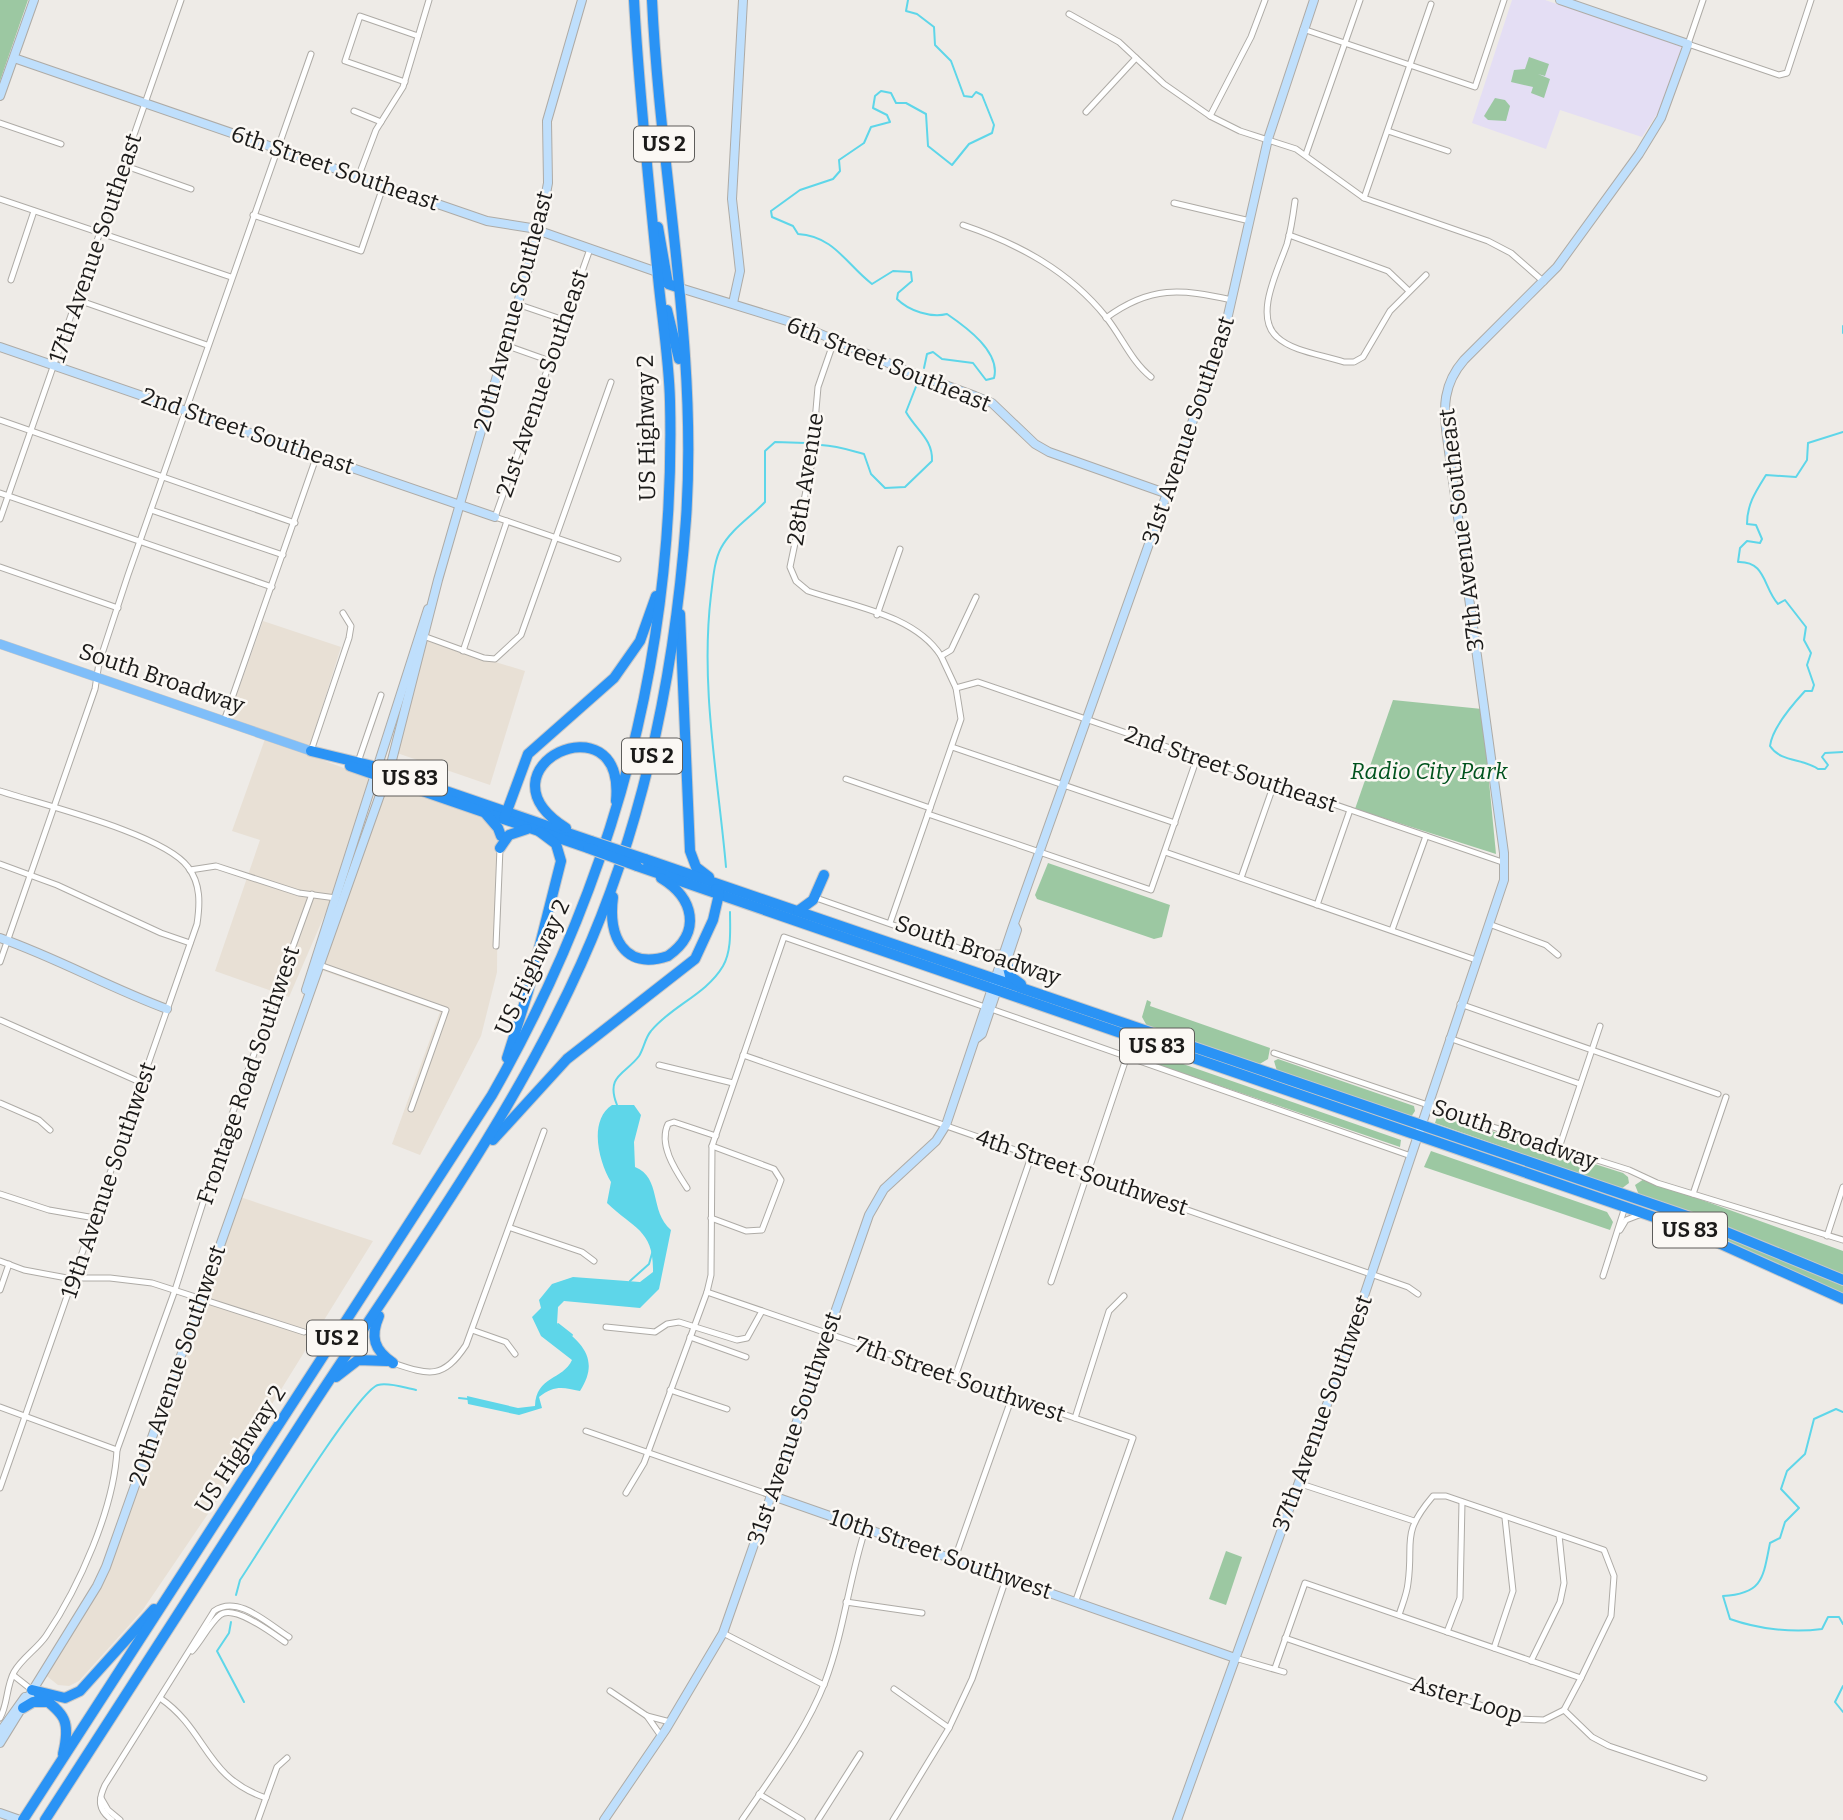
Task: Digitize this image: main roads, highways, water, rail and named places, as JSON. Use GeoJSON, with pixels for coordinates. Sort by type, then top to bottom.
{"type":"FeatureCollection","features":[{"type":"Feature","properties":{"kind":"highway","name":"US Highway 2"},"geometry":{"type":"LineString","coordinates":[[21,1820],[192,1562],[483,1110],[558,971],[611,834],[642,716],[659,613],[667,542],[670,399],[648,180],[634,0]]}},
{"type":"Feature","properties":{"kind":"highway","name":"US Highway 2"},"geometry":{"type":"LineString","coordinates":[[45,1820],[513,1097],[560,1009],[594,936],[619,866],[656,741],[678,598],[686,513],[686,384],[652,0]]}},
{"type":"Feature","properties":{"kind":"highway"},"geometry":{"type":"LineString","coordinates":[[648,180],[667,279],[671,286],[677,287]]}},
{"type":"Feature","properties":{"kind":"highway"},"geometry":{"type":"LineString","coordinates":[[657,272],[663,278],[668,315],[686,384]]}},
{"type":"Feature","properties":{"kind":"highway"},"geometry":{"type":"LineString","coordinates":[[506,816],[523,765],[535,746],[607,686],[631,656],[651,612],[667,542]]}},
{"type":"Feature","properties":{"kind":"highway"},"geometry":{"type":"LineString","coordinates":[[678,598],[692,859],[696,867],[707,876],[794,909],[813,900],[824,875]]}},
{"type":"Feature","properties":{"kind":"highway"},"geometry":{"type":"LineString","coordinates":[[587,842],[548,815],[537,791],[537,777],[545,762],[558,750],[568,747],[589,748],[600,754],[612,768],[617,792],[611,834]]}},
{"type":"Feature","properties":{"kind":"highway","name":"South Broadway"},"geometry":{"type":"LineString","coordinates":[[311,751],[587,842],[814,929],[918,964],[996,985]]}},
{"type":"Feature","properties":{"kind":"highway","name":"South Broadway"},"geometry":{"type":"LineString","coordinates":[[311,751],[358,762],[382,773]]}},
{"type":"Feature","properties":{"kind":"highway"},"geometry":{"type":"LineString","coordinates":[[483,1110],[514,1037],[560,867],[559,849],[535,830],[509,835],[500,842],[494,822],[482,807],[500,803],[516,783]]}},
{"type":"Feature","properties":{"kind":"highway","name":"South Broadway"},"geometry":{"type":"LineString","coordinates":[[506,816],[535,830],[587,842]]}},
{"type":"Feature","properties":{"kind":"highway"},"geometry":{"type":"LineString","coordinates":[[619,866],[611,914],[614,933],[630,954],[658,959],[668,956],[681,945],[690,918],[680,892],[641,864]]}},
{"type":"Feature","properties":{"kind":"highway","name":"South Broadway"},"geometry":{"type":"LineString","coordinates":[[641,864],[703,879],[816,916],[1133,1038],[1418,1137],[1563,1185],[1627,1202]]}},
{"type":"Feature","properties":{"kind":"highway"},"geometry":{"type":"LineString","coordinates":[[459,1183],[555,1070],[599,1032],[695,959],[713,920],[719,894],[703,879]]}},
{"type":"Feature","properties":{"kind":"highway"},"geometry":{"type":"LineString","coordinates":[[713,920],[724,906],[743,902]]}},
{"type":"Feature","properties":{"kind":"highway"},"geometry":{"type":"LineString","coordinates":[[1005,958],[1015,981],[1039,1000],[1126,1031],[1133,1026]]}},
{"type":"Feature","properties":{"kind":"highway"},"geometry":{"type":"LineString","coordinates":[[996,985],[1084,1009]]}},
{"type":"Feature","properties":{"kind":"highway","name":"South Broadway"},"geometry":{"type":"LineString","coordinates":[[1039,1000],[1084,1009],[1422,1124],[1627,1202]]}},
{"type":"Feature","properties":{"kind":"highway"},"geometry":{"type":"LineString","coordinates":[[1133,1038],[1138,1034],[1181,1049],[1218,1055]]}},
{"type":"Feature","properties":{"kind":"highway"},"geometry":{"type":"LineString","coordinates":[[1181,1054],[1212,1060],[1258,1077],[1264,1077],[1266,1072]]}},
{"type":"Feature","properties":{"kind":"highway","name":"US 83"},"geometry":{"type":"LineString","coordinates":[[1627,1202],[1645,1214],[1752,1256],[1843,1299]]}},
{"type":"Feature","properties":{"kind":"highway","name":"US 83"},"geometry":{"type":"LineString","coordinates":[[1627,1202],[1734,1233],[1843,1280]]}},
{"type":"Feature","properties":{"kind":"highway"},"geometry":{"type":"LineString","coordinates":[[324,1389],[358,1360],[371,1359],[393,1363],[375,1346],[373,1334],[398,1277]]}},
{"type":"Feature","properties":{"kind":"highway"},"geometry":{"type":"LineString","coordinates":[[62,1760],[66,1722],[60,1710],[32,1690],[65,1698],[80,1691],[192,1562]]}},
{"type":"Feature","properties":{"kind":"highway"},"geometry":{"type":"LineString","coordinates":[[23,1708],[33,1702],[48,1702]]}},
{"type":"Feature","properties":{"kind":"main road","name":"South Broadway"},"geometry":{"type":"LineString","coordinates":[[0,645],[311,751]]}},
{"type":"Feature","properties":{"kind":"water"},"geometry":{"type":"Polygon","coordinates":[[[612,1105],[634,1105],[641,1115],[634,1142],[635,1167],[649,1179],[660,1214],[671,1230],[659,1289],[640,1308],[564,1301],[558,1307],[557,1324],[581,1345],[586,1353],[589,1370],[580,1391],[564,1388],[549,1390],[539,1397],[542,1408],[519,1415],[468,1404],[467,1396],[518,1408],[535,1406],[540,1389],[568,1366],[572,1360],[541,1336],[532,1317],[541,1308],[539,1300],[552,1284],[573,1277],[640,1282],[653,1272],[650,1247],[646,1239],[634,1225],[607,1203],[611,1182],[600,1153],[598,1131],[600,1121],[612,1105]]]}},
{"type":"Feature","properties":{"kind":"waterway"},"geometry":{"type":"LineString","coordinates":[[908,0],[906,11],[917,14],[934,27],[935,45],[951,61],[964,96],[972,97],[976,92],[982,95],[994,125],[992,133],[969,144],[952,165],[928,146],[926,114],[906,103],[896,103],[891,93],[881,91],[875,96],[873,108],[887,115],[890,122],[871,127],[864,143],[839,160],[840,171],[833,179],[800,190],[771,211],[772,217],[793,226],[798,234],[810,236],[831,246],[872,284],[893,271],[911,272],[912,281],[898,293],[897,299],[920,312],[947,314],[955,319],[980,341],[995,368],[994,378],[986,380],[973,363],[942,359],[933,352],[927,354],[924,368]]}},
{"type":"Feature","properties":{"kind":"waterway"},"geometry":{"type":"LineString","coordinates":[[1843,326],[1843,333]]}},
{"type":"Feature","properties":{"kind":"waterway"},"geometry":{"type":"LineString","coordinates":[[821,445],[864,454],[871,474],[885,488],[905,487],[932,461],[927,441],[906,412],[917,384]]}},
{"type":"Feature","properties":{"kind":"waterway"},"geometry":{"type":"LineString","coordinates":[[1843,432],[1808,443],[1807,460],[1796,477],[1766,475],[1753,498],[1747,517],[1747,524],[1756,525],[1762,539],[1760,543],[1747,541],[1740,548],[1738,562],[1747,563],[1759,570],[1778,604],[1785,600],[1806,627],[1804,640],[1811,653],[1807,665],[1814,685],[1812,691],[1805,691],[1789,709],[1770,746],[1786,758],[1818,769],[1825,769],[1828,765],[1822,757],[1825,753],[1843,752]]}},
{"type":"Feature","properties":{"kind":"waterway"},"geometry":{"type":"LineString","coordinates":[[726,867],[709,697],[708,629],[714,571],[725,541],[765,502],[765,451],[775,442],[806,443]]}},
{"type":"Feature","properties":{"kind":"waterway"},"geometry":{"type":"LineString","coordinates":[[617,1105],[614,1095],[615,1081],[639,1056],[651,1031],[668,1014],[707,985],[723,966],[729,946],[730,912]]}},
{"type":"Feature","properties":{"kind":"waterway"},"geometry":{"type":"LineString","coordinates":[[630,1281],[649,1264],[653,1250]]}},
{"type":"Feature","properties":{"kind":"waterway"},"geometry":{"type":"LineString","coordinates":[[558,1324],[572,1335]]}},
{"type":"Feature","properties":{"kind":"waterway"},"geometry":{"type":"LineString","coordinates":[[236,1595],[240,1580],[286,1508],[330,1442],[367,1394],[382,1384],[416,1390]]}},
{"type":"Feature","properties":{"kind":"waterway"},"geometry":{"type":"LineString","coordinates":[[459,1398],[468,1399]]}},
{"type":"Feature","properties":{"kind":"waterway"},"geometry":{"type":"LineString","coordinates":[[1843,1412],[1836,1409],[1814,1419],[1805,1454],[1787,1471],[1781,1489],[1799,1508],[1785,1522],[1780,1538],[1770,1543],[1759,1582],[1746,1592],[1723,1596],[1730,1619],[1752,1625],[1787,1630],[1822,1629],[1828,1617],[1839,1617],[1843,1624]]}},
{"type":"Feature","properties":{"kind":"waterway"},"geometry":{"type":"LineString","coordinates":[[231,1622],[229,1633],[217,1651],[244,1702]]}},
{"type":"Feature","properties":{"kind":"waterway"},"geometry":{"type":"LineString","coordinates":[[1843,1686],[1835,1702],[1843,1712]]}},
{"type":"Feature","properties":{"kind":"park label","name":"Radio City Park"},"geometry":{"type":"Point","coordinates":[1429,771]}}]}
